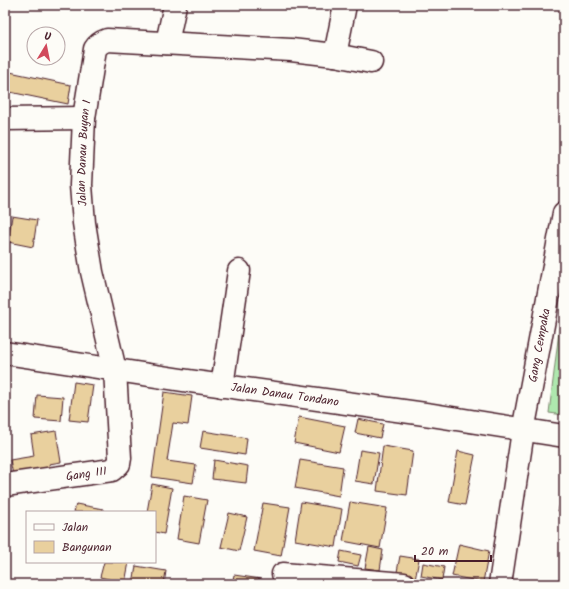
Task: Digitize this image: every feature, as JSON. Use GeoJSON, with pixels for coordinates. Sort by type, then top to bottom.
{"type":"FeatureCollection","features":[{"type":"Feature","properties":{"kind":"street"},"geometry":{"type":"LineString","coordinates":[[175,5],[167,43],[291,50],[335,55],[371,62]]}},
{"type":"Feature","properties":{"kind":"street"},"geometry":{"type":"LineString","coordinates":[[335,55],[345,5]]}},
{"type":"Feature","properties":{"kind":"street","name":"Jalan Danau Buyan I"},"geometry":{"type":"LineString","coordinates":[[115,370],[92,272],[84,223],[81,185],[84,118],[97,45],[107,40],[167,43]]}},
{"type":"Feature","properties":{"kind":"street"},"geometry":{"type":"LineString","coordinates":[[5,119],[84,118]]}},
{"type":"Feature","properties":{"kind":"street","name":"Gang Cempaka"},"geometry":{"type":"LineString","coordinates":[[500,584],[523,431],[564,213]]}},
{"type":"Feature","properties":{"kind":"street"},"geometry":{"type":"LineString","coordinates":[[222,386],[239,271]]}},
{"type":"Feature","properties":{"kind":"street","name":"Jalan Danau Tondano"},"geometry":{"type":"LineString","coordinates":[[5,353],[222,386],[432,415],[523,431],[564,436]]}},
{"type":"Feature","properties":{"kind":"street","name":"Gang III"},"geometry":{"type":"LineString","coordinates":[[5,486],[112,470],[119,464],[121,452],[115,370]]}},
{"type":"Feature","properties":{"kind":"street"},"geometry":{"type":"LineString","coordinates":[[283,574],[404,584]]}},
{"type":"Feature","properties":{"kind":"green space"},"geometry":{"type":"Polygon","coordinates":[[[564,291],[564,415],[549,413],[564,291]]]}},
{"type":"Feature","properties":{"kind":"building"},"geometry":{"type":"Polygon","coordinates":[[[5,71],[71,85],[68,104],[5,91],[5,71]]]}},
{"type":"Feature","properties":{"kind":"building"},"geometry":{"type":"Polygon","coordinates":[[[12,216],[37,220],[33,247],[8,242],[12,216]]]}},
{"type":"Feature","properties":{"kind":"building"},"geometry":{"type":"Polygon","coordinates":[[[74,382],[93,385],[88,422],[69,420],[74,382]]]}},
{"type":"Feature","properties":{"kind":"building"},"geometry":{"type":"Polygon","coordinates":[[[164,392],[192,396],[188,425],[173,423],[167,461],[196,465],[193,483],[152,477],[164,392]]]}},
{"type":"Feature","properties":{"kind":"building"},"geometry":{"type":"Polygon","coordinates":[[[37,395],[63,397],[61,421],[35,419],[37,395]]]}},
{"type":"Feature","properties":{"kind":"building"},"geometry":{"type":"Polygon","coordinates":[[[299,417],[345,426],[339,452],[294,443],[299,417]]]}},
{"type":"Feature","properties":{"kind":"building"},"geometry":{"type":"Polygon","coordinates":[[[358,419],[383,424],[380,438],[355,433],[358,419]]]}},
{"type":"Feature","properties":{"kind":"building"},"geometry":{"type":"Polygon","coordinates":[[[56,431],[61,462],[49,464],[50,469],[13,475],[10,460],[34,456],[31,435],[56,431]]]}},
{"type":"Feature","properties":{"kind":"building"},"geometry":{"type":"Polygon","coordinates":[[[203,431],[247,438],[245,455],[200,448],[203,431]]]}},
{"type":"Feature","properties":{"kind":"building"},"geometry":{"type":"Polygon","coordinates":[[[383,446],[413,451],[407,495],[377,491],[383,446]]]}},
{"type":"Feature","properties":{"kind":"building"},"geometry":{"type":"Polygon","coordinates":[[[360,450],[379,453],[374,484],[355,481],[360,450]]]}},
{"type":"Feature","properties":{"kind":"building"},"geometry":{"type":"Polygon","coordinates":[[[458,451],[475,455],[465,505],[449,502],[458,451]]]}},
{"type":"Feature","properties":{"kind":"building"},"geometry":{"type":"Polygon","coordinates":[[[214,460],[248,466],[246,483],[212,479],[214,460]]]}},
{"type":"Feature","properties":{"kind":"building"},"geometry":{"type":"Polygon","coordinates":[[[300,460],[343,467],[339,496],[295,488],[300,460]]]}},
{"type":"Feature","properties":{"kind":"building"},"geometry":{"type":"Polygon","coordinates":[[[152,484],[172,488],[164,534],[156,532],[156,511],[147,511],[152,484]]]}},
{"type":"Feature","properties":{"kind":"building"},"geometry":{"type":"Polygon","coordinates":[[[564,488],[564,513],[558,511],[564,488]]]}},
{"type":"Feature","properties":{"kind":"building"},"geometry":{"type":"Polygon","coordinates":[[[184,496],[207,500],[199,543],[177,539],[184,496]]]}},
{"type":"Feature","properties":{"kind":"building"},"geometry":{"type":"Polygon","coordinates":[[[301,502],[342,509],[336,547],[295,540],[301,502]]]}},
{"type":"Feature","properties":{"kind":"building"},"geometry":{"type":"Polygon","coordinates":[[[350,502],[387,508],[380,548],[343,541],[350,502]]]}},
{"type":"Feature","properties":{"kind":"building"},"geometry":{"type":"Polygon","coordinates":[[[263,503],[290,507],[281,556],[254,551],[263,503]]]}},
{"type":"Feature","properties":{"kind":"building"},"geometry":{"type":"Polygon","coordinates":[[[76,504],[103,509],[103,511],[74,511],[76,504]]]}},
{"type":"Feature","properties":{"kind":"building"},"geometry":{"type":"Polygon","coordinates":[[[229,513],[247,517],[239,551],[221,547],[229,513]]]}},
{"type":"Feature","properties":{"kind":"building"},"geometry":{"type":"Polygon","coordinates":[[[459,544],[489,551],[483,582],[452,576],[459,544]]]}},
{"type":"Feature","properties":{"kind":"building"},"geometry":{"type":"Polygon","coordinates":[[[369,547],[383,550],[380,570],[365,568],[369,547]]]}},
{"type":"Feature","properties":{"kind":"building"},"geometry":{"type":"Polygon","coordinates":[[[341,551],[361,555],[358,566],[339,562],[341,551]]]}},
{"type":"Feature","properties":{"kind":"building"},"geometry":{"type":"Polygon","coordinates":[[[400,556],[419,559],[415,580],[396,577],[400,556]]]}},
{"type":"Feature","properties":{"kind":"building"},"geometry":{"type":"Polygon","coordinates":[[[104,563],[129,563],[125,583],[100,577],[104,563]]]}},
{"type":"Feature","properties":{"kind":"building"},"geometry":{"type":"Polygon","coordinates":[[[423,563],[444,567],[442,580],[421,576],[423,563]]]}},
{"type":"Feature","properties":{"kind":"building"},"geometry":{"type":"Polygon","coordinates":[[[136,566],[166,571],[164,584],[133,584],[136,566]]]}},
{"type":"Feature","properties":{"kind":"building"},"geometry":{"type":"Polygon","coordinates":[[[234,575],[261,579],[260,584],[232,584],[234,575]]]}}]}
